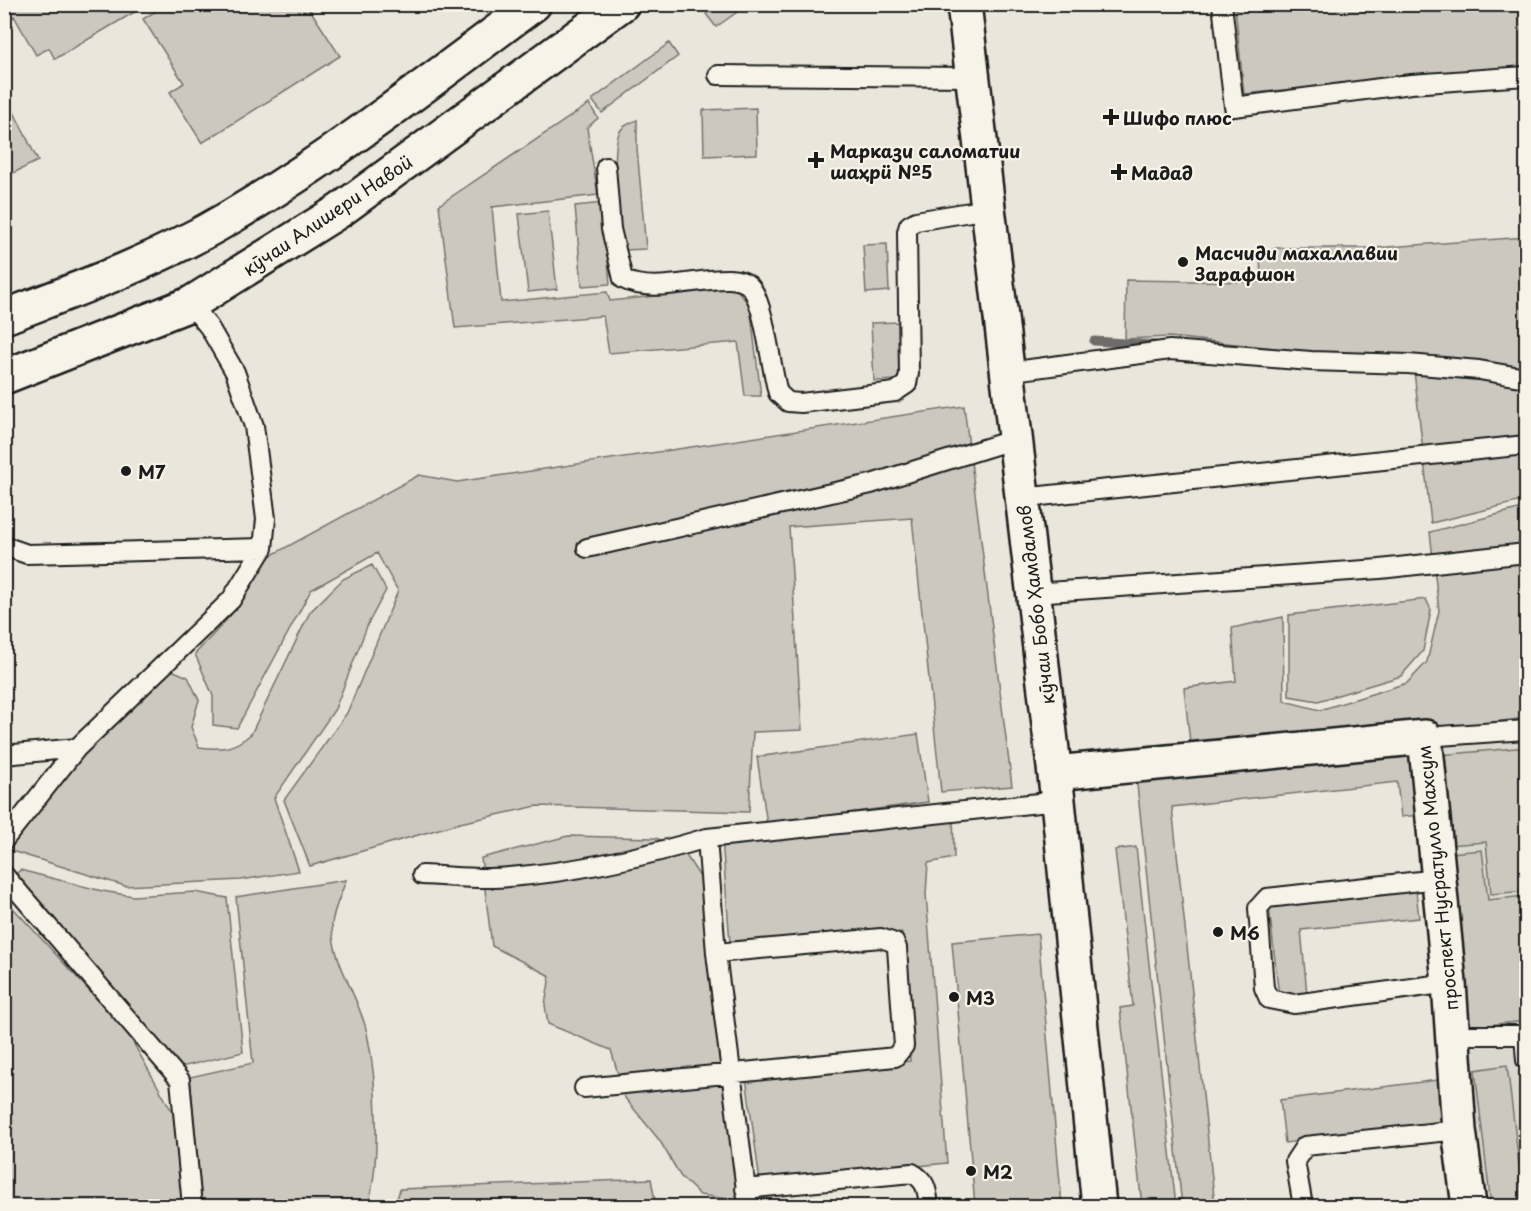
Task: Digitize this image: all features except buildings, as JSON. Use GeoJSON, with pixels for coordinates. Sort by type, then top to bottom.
{"type":"FeatureCollection","features":[{"type":"Feature","properties":{"kind":"street"},"geometry":{"type":"LineString","coordinates":[[4,317],[130,269],[228,218],[350,139],[534,4]]}},
{"type":"Feature","properties":{"kind":"street","name":"кӯчаи Алишери Навоӣ"},"geometry":{"type":"LineString","coordinates":[[4,377],[190,304],[339,211],[622,4]]}},
{"type":"Feature","properties":{"kind":"street","name":"кӯчаи Бобо Ҳамдамов"},"geometry":{"type":"LineString","coordinates":[[964,4],[1057,787],[1099,1206]]}},
{"type":"Feature","properties":{"kind":"street","name":"проспект Нусратулло Махсум"},"geometry":{"type":"LineString","coordinates":[[1057,787],[1425,737],[1449,983],[1459,1130],[1469,1206]]}},
{"type":"Feature","properties":{"kind":"lane"},"geometry":{"type":"LineString","coordinates":[[1222,4],[1234,107],[1411,84],[1527,76]]}},
{"type":"Feature","properties":{"kind":"lane"},"geometry":{"type":"LineString","coordinates":[[718,75],[972,77]]}},
{"type":"Feature","properties":{"kind":"lane"},"geometry":{"type":"LineString","coordinates":[[606,167],[611,229],[623,279],[634,285],[649,287],[727,278],[740,279],[748,284],[757,301],[778,393],[793,403],[896,392],[907,384],[909,373],[907,232],[909,225],[916,221],[988,209]]}},
{"type":"Feature","properties":{"kind":"lane"},"geometry":{"type":"LineString","coordinates":[[4,840],[77,748],[231,600],[263,548],[266,519],[254,426],[236,372],[209,327],[190,304]]}},
{"type":"Feature","properties":{"kind":"lane"},"geometry":{"type":"LineString","coordinates":[[1007,372],[1170,350],[1311,361],[1408,364],[1479,370],[1527,378]]}},
{"type":"Feature","properties":{"kind":"lane"},"geometry":{"type":"LineString","coordinates":[[587,548],[871,484],[1015,439]]}},
{"type":"Feature","properties":{"kind":"lane"},"geometry":{"type":"LineString","coordinates":[[1022,498],[1527,445]]}},
{"type":"Feature","properties":{"kind":"lane"},"geometry":{"type":"LineString","coordinates":[[4,546],[27,554],[263,548]]}},
{"type":"Feature","properties":{"kind":"lane"},"geometry":{"type":"LineString","coordinates":[[1034,593],[1380,569],[1527,553]]}},
{"type":"Feature","properties":{"kind":"lane"},"geometry":{"type":"LineString","coordinates":[[1425,737],[1527,730]]}},
{"type":"Feature","properties":{"kind":"lane"},"geometry":{"type":"LineString","coordinates":[[4,755],[77,748]]}},
{"type":"Feature","properties":{"kind":"lane"},"geometry":{"type":"LineString","coordinates":[[422,875],[508,878],[657,853],[707,838],[1057,787]]}},
{"type":"Feature","properties":{"kind":"lane"},"geometry":{"type":"LineString","coordinates":[[707,838],[716,953],[747,1198],[912,1173],[922,1179],[927,1188],[929,1206]]}},
{"type":"Feature","properties":{"kind":"lane"},"geometry":{"type":"LineString","coordinates":[[4,875],[180,1080],[192,1206]]}},
{"type":"Feature","properties":{"kind":"lane"},"geometry":{"type":"LineString","coordinates":[[1438,879],[1267,898],[1258,908],[1264,988],[1269,999],[1294,1004],[1449,983]]}},
{"type":"Feature","properties":{"kind":"lane"},"geometry":{"type":"LineString","coordinates":[[584,1088],[895,1057],[900,1053],[906,1040],[895,944],[881,938],[716,953]]}},
{"type":"Feature","properties":{"kind":"lane"},"geometry":{"type":"LineString","coordinates":[[1453,1035],[1525,1035],[1527,1060]]}},
{"type":"Feature","properties":{"kind":"lane"},"geometry":{"type":"LineString","coordinates":[[1303,1206],[1295,1161],[1305,1146],[1459,1130]]}},
{"type":"Feature","properties":{"kind":"shaded area"},"geometry":{"type":"Polygon","coordinates":[[[148,4],[55,59],[49,48],[36,55],[14,16],[5,21],[5,5],[148,4]]]}},
{"type":"Feature","properties":{"kind":"shaded area"},"geometry":{"type":"Polygon","coordinates":[[[1255,4],[1526,5],[1526,66],[1244,94],[1235,7],[1255,4]]]}},
{"type":"Feature","properties":{"kind":"shaded area"},"geometry":{"type":"Polygon","coordinates":[[[161,5],[307,5],[340,56],[202,143],[170,92],[184,83],[143,19],[162,7],[161,5]]]}},
{"type":"Feature","properties":{"kind":"shaded area"},"geometry":{"type":"Polygon","coordinates":[[[719,5],[747,5],[716,27],[706,14],[719,5]]]}},
{"type":"Feature","properties":{"kind":"shaded area"},"geometry":{"type":"Polygon","coordinates":[[[669,43],[678,56],[602,113],[592,100],[669,43]]]}},
{"type":"Feature","properties":{"kind":"shaded area"},"geometry":{"type":"Polygon","coordinates":[[[589,104],[598,118],[587,128],[598,195],[492,207],[501,302],[607,292],[610,301],[729,288],[738,291],[750,306],[761,396],[745,396],[738,342],[609,353],[603,316],[455,328],[439,205],[589,104]]]}},
{"type":"Feature","properties":{"kind":"shaded area"},"geometry":{"type":"Polygon","coordinates":[[[756,108],[757,154],[704,156],[703,110],[756,108]]]}},
{"type":"Feature","properties":{"kind":"shaded area"},"geometry":{"type":"Polygon","coordinates":[[[14,112],[38,161],[5,177],[5,116],[14,112]]]}},
{"type":"Feature","properties":{"kind":"shaded area"},"geometry":{"type":"Polygon","coordinates":[[[637,120],[637,148],[646,249],[624,250],[617,191],[616,144],[622,128],[637,120]]]}},
{"type":"Feature","properties":{"kind":"shaded area"},"geometry":{"type":"Polygon","coordinates":[[[603,203],[610,284],[582,286],[575,206],[603,203]]]}},
{"type":"Feature","properties":{"kind":"shaded area"},"geometry":{"type":"Polygon","coordinates":[[[548,211],[557,289],[528,292],[519,214],[548,211]]]}},
{"type":"Feature","properties":{"kind":"shaded area"},"geometry":{"type":"Polygon","coordinates":[[[1526,237],[1526,369],[1409,356],[1311,352],[1170,337],[1125,339],[1126,280],[1261,282],[1260,253],[1277,248],[1374,248],[1526,237]]]}},
{"type":"Feature","properties":{"kind":"shaded area"},"geometry":{"type":"Polygon","coordinates":[[[887,244],[889,291],[866,293],[863,245],[887,244]]]}},
{"type":"Feature","properties":{"kind":"shaded area"},"geometry":{"type":"Polygon","coordinates":[[[899,322],[901,380],[874,381],[871,323],[899,322]]]}},
{"type":"Feature","properties":{"kind":"shaded area"},"geometry":{"type":"Polygon","coordinates":[[[1414,371],[1526,384],[1526,500],[1431,523],[1414,371]]]}},
{"type":"Feature","properties":{"kind":"shaded area"},"geometry":{"type":"Polygon","coordinates":[[[964,406],[1012,786],[941,792],[912,518],[789,527],[802,730],[753,732],[749,812],[537,806],[460,823],[310,866],[284,800],[347,713],[398,591],[377,553],[311,590],[237,728],[213,725],[213,696],[195,654],[230,616],[270,556],[419,475],[457,482],[964,406]]]}},
{"type":"Feature","properties":{"kind":"shaded area"},"geometry":{"type":"Polygon","coordinates":[[[1526,507],[1526,718],[1192,760],[1184,688],[1236,681],[1232,628],[1283,617],[1284,701],[1320,710],[1407,683],[1427,662],[1439,611],[1430,532],[1526,507]]]}},
{"type":"Feature","properties":{"kind":"shaded area"},"geometry":{"type":"Polygon","coordinates":[[[372,565],[386,590],[368,624],[335,709],[274,798],[299,871],[241,880],[125,886],[5,849],[79,751],[162,666],[188,677],[199,700],[191,727],[199,747],[227,747],[245,739],[251,734],[310,612],[343,579],[372,565]]]}},
{"type":"Feature","properties":{"kind":"shaded area"},"geometry":{"type":"Polygon","coordinates":[[[1426,599],[1431,610],[1423,651],[1401,676],[1318,701],[1289,696],[1289,615],[1426,599]]]}},
{"type":"Feature","properties":{"kind":"shaded area"},"geometry":{"type":"Polygon","coordinates":[[[918,734],[928,802],[767,824],[757,757],[918,734]]]}},
{"type":"Feature","properties":{"kind":"shaded area"},"geometry":{"type":"Polygon","coordinates":[[[1526,737],[1526,1206],[1487,1206],[1433,746],[1526,737]]]}},
{"type":"Feature","properties":{"kind":"shaded area"},"geometry":{"type":"Polygon","coordinates":[[[1420,745],[1427,814],[1401,817],[1397,782],[1172,807],[1215,1206],[1182,1206],[1136,775],[1420,745]]]}},
{"type":"Feature","properties":{"kind":"shaded area"},"geometry":{"type":"Polygon","coordinates":[[[1526,747],[1526,848],[1521,849],[1525,891],[1491,894],[1486,842],[1449,845],[1441,755],[1526,747]]]}},
{"type":"Feature","properties":{"kind":"shaded area"},"geometry":{"type":"Polygon","coordinates":[[[953,810],[954,858],[928,863],[926,894],[947,1163],[760,1182],[746,1077],[910,1061],[902,933],[730,943],[722,839],[953,810]]]}},
{"type":"Feature","properties":{"kind":"shaded area"},"geometry":{"type":"Polygon","coordinates":[[[568,836],[655,838],[680,846],[702,880],[742,1201],[700,1195],[681,1177],[660,1141],[625,1098],[611,1050],[548,1024],[545,1005],[550,976],[492,946],[481,858],[568,836]]]}},
{"type":"Feature","properties":{"kind":"shaded area"},"geometry":{"type":"Polygon","coordinates":[[[1136,847],[1176,1206],[1142,1206],[1120,1008],[1133,1006],[1115,850],[1136,847]]]}},
{"type":"Feature","properties":{"kind":"shaded area"},"geometry":{"type":"Polygon","coordinates":[[[1482,850],[1488,900],[1525,896],[1526,1021],[1469,1027],[1451,853],[1482,850]]]}},
{"type":"Feature","properties":{"kind":"shaded area"},"geometry":{"type":"Polygon","coordinates":[[[20,870],[102,891],[133,896],[195,892],[227,898],[243,1052],[177,1068],[13,877],[20,870]]]}},
{"type":"Feature","properties":{"kind":"shaded area"},"geometry":{"type":"Polygon","coordinates":[[[346,880],[332,924],[336,952],[367,1033],[373,1073],[376,1143],[375,1166],[368,1206],[202,1206],[190,1077],[253,1063],[236,897],[346,880]]]}},
{"type":"Feature","properties":{"kind":"shaded area"},"geometry":{"type":"Polygon","coordinates":[[[1416,891],[1419,918],[1301,930],[1307,994],[1279,997],[1269,906],[1416,891]]]}},
{"type":"Feature","properties":{"kind":"shaded area"},"geometry":{"type":"Polygon","coordinates":[[[4,898],[127,1032],[174,1115],[182,1206],[5,1206],[4,898]]]}},
{"type":"Feature","properties":{"kind":"shaded area"},"geometry":{"type":"Polygon","coordinates":[[[1038,934],[1062,1206],[975,1206],[952,942],[1038,934]]]}},
{"type":"Feature","properties":{"kind":"shaded area"},"geometry":{"type":"Polygon","coordinates":[[[1507,1065],[1524,1206],[1491,1206],[1475,1070],[1507,1065]]]}},
{"type":"Feature","properties":{"kind":"shaded area"},"geometry":{"type":"Polygon","coordinates":[[[1445,1079],[1451,1123],[1285,1143],[1280,1100],[1445,1079]]]}},
{"type":"Feature","properties":{"kind":"shaded area"},"geometry":{"type":"Polygon","coordinates":[[[651,1179],[656,1206],[395,1206],[400,1189],[651,1179]]]}},
{"type":"Feature","properties":{"kind":"waterway"},"geometry":{"type":"LineString","coordinates":[[1094,341],[1156,345]]}},
{"type":"Feature","properties":{"kind":"place","name":"Шифо плюс"},"geometry":{"type":"Point","coordinates":[1111,117]}},
{"type":"Feature","properties":{"kind":"place","name":"Маркази саломатии шаҳрӣ №5"},"geometry":{"type":"Point","coordinates":[816,160]}},
{"type":"Feature","properties":{"kind":"place","name":"Мадад"},"geometry":{"type":"Point","coordinates":[1119,172]}},
{"type":"Feature","properties":{"kind":"place","name":"Масчиди махаллавии Зарафшон"},"geometry":{"type":"Point","coordinates":[1183,262]}},
{"type":"Feature","properties":{"kind":"place","name":"М7"},"geometry":{"type":"Point","coordinates":[126,471]}},
{"type":"Feature","properties":{"kind":"place","name":"М6"},"geometry":{"type":"Point","coordinates":[1218,932]}},
{"type":"Feature","properties":{"kind":"place","name":"М3"},"geometry":{"type":"Point","coordinates":[954,997]}},
{"type":"Feature","properties":{"kind":"place","name":"М2"},"geometry":{"type":"Point","coordinates":[971,1171]}}]}
